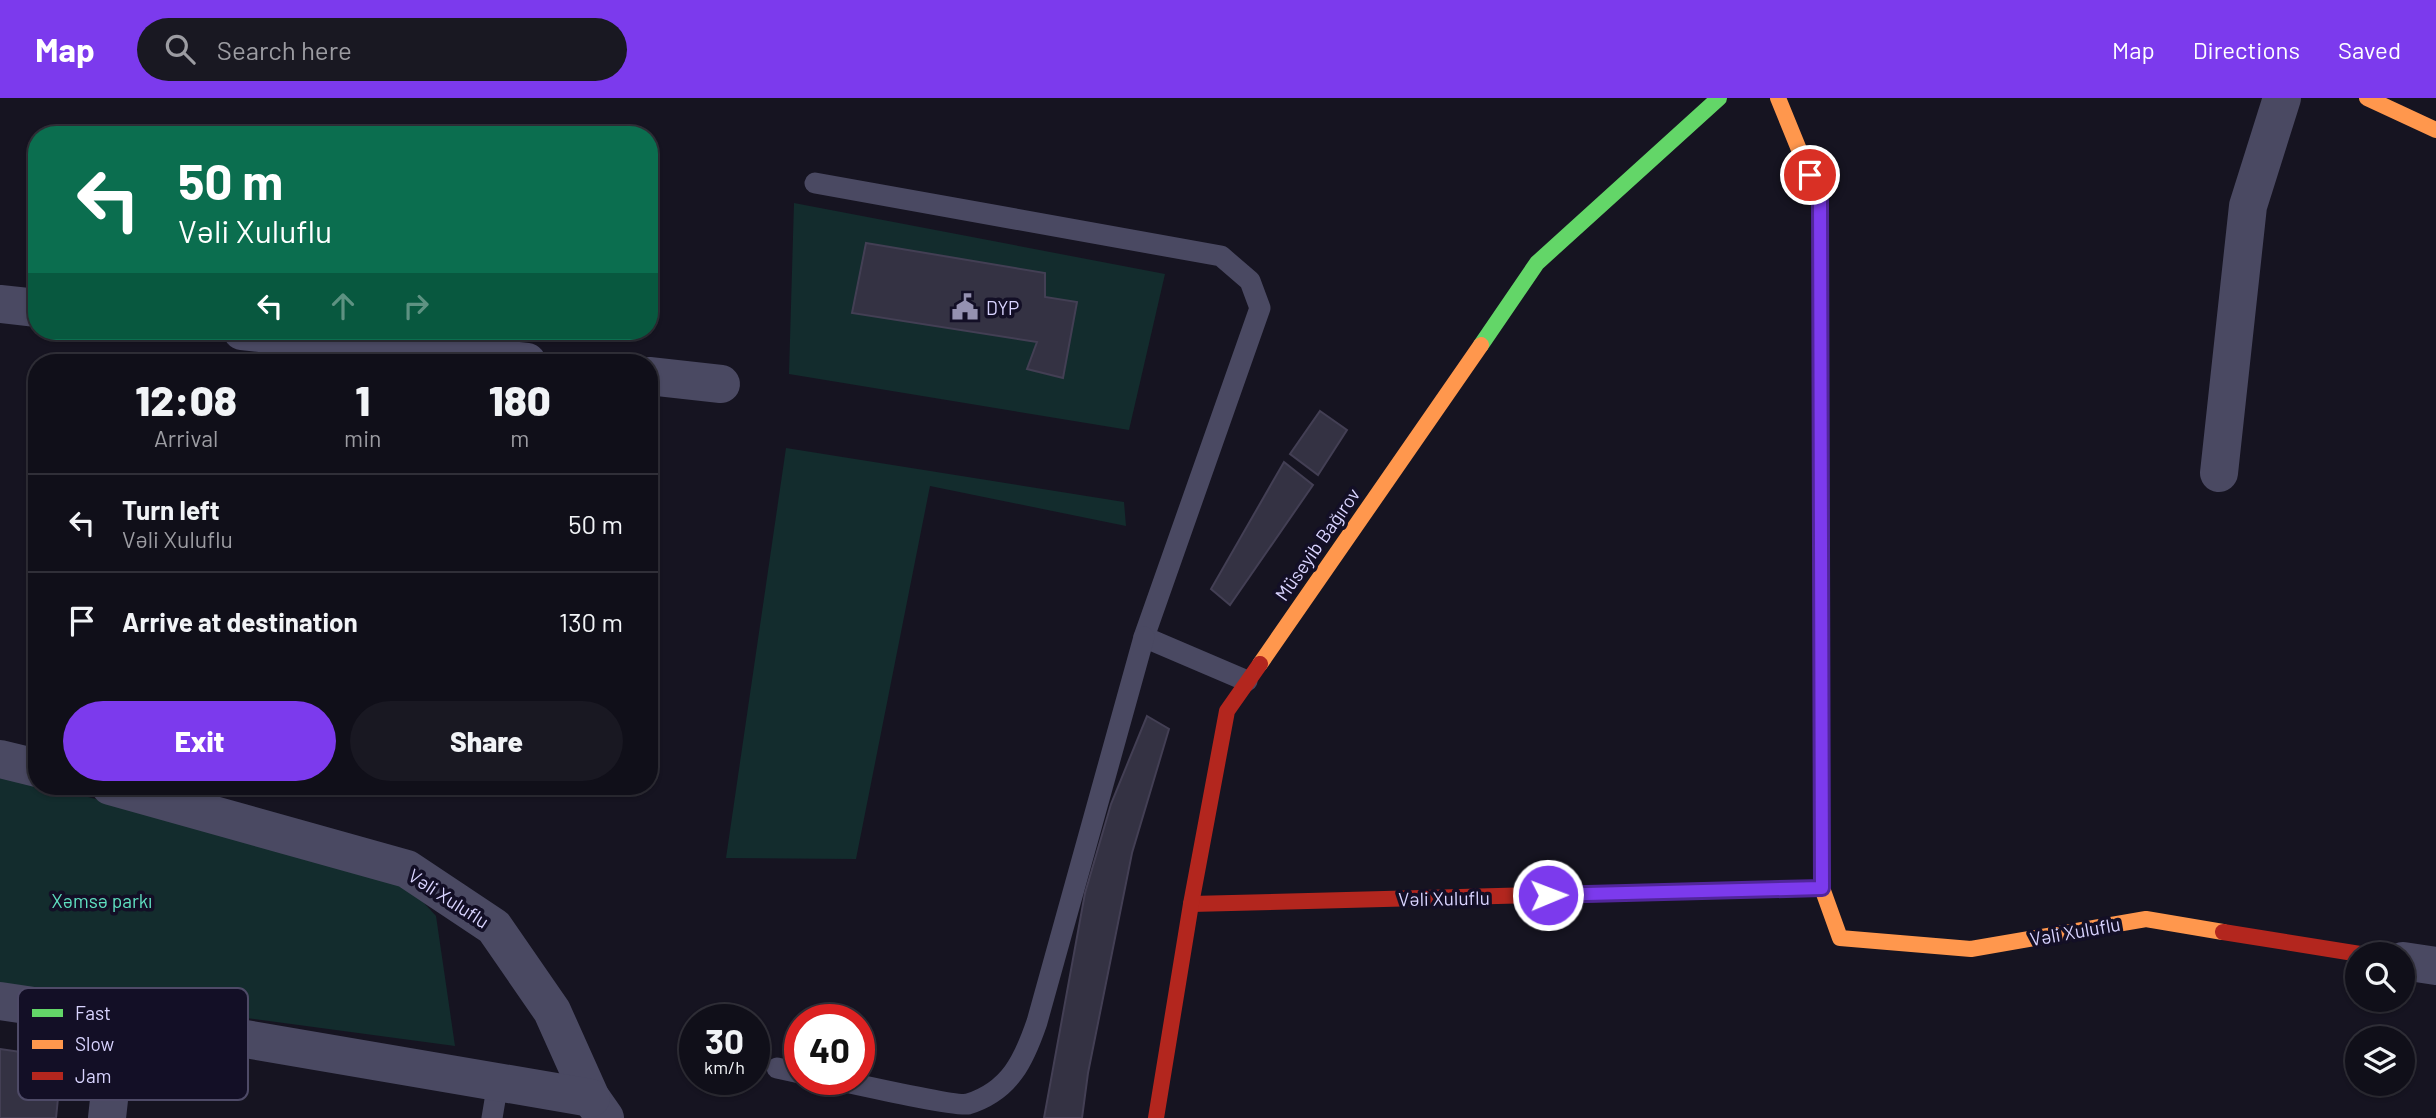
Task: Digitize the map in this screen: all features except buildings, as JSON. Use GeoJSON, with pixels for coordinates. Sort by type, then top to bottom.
{"type":"FeatureCollection","features":[{"type":"Feature","properties":{"kind":"street","name":"Müseyib Bağırov"},"geometry":{"type":"LineString","coordinates":[[1156,1118],[1191,904],[1227,711],[1537,263],[1719,98]]}},
{"type":"Feature","properties":{"kind":"street","name":"Vəli Xuluflu"},"geometry":{"type":"LineString","coordinates":[[1778,98],[1820,201],[1822,888],[1840,938],[1971,949],[2147,919],[2345,952]]}},
{"type":"Feature","properties":{"kind":"street"},"geometry":{"type":"LineString","coordinates":[[2219,473],[2248,206],[2282,98]]}},
{"type":"Feature","properties":{"kind":"street"},"geometry":{"type":"LineString","coordinates":[[2367,98],[2436,130]]}},
{"type":"Feature","properties":{"kind":"street"},"geometry":{"type":"LineString","coordinates":[[0,304],[28,307]]}},
{"type":"Feature","properties":{"kind":"street"},"geometry":{"type":"LineString","coordinates":[[325,340],[453,354]]}},
{"type":"Feature","properties":{"kind":"street"},"geometry":{"type":"LineString","coordinates":[[658,377],[721,384]]}},
{"type":"Feature","properties":{"kind":"street"},"geometry":{"type":"LineString","coordinates":[[0,759],[28,766]]}},
{"type":"Feature","properties":{"kind":"street","name":"Vəli Xuluflu"},"geometry":{"type":"LineString","coordinates":[[142,795],[407,869],[495,927],[552,1011],[598,1108]]}},
{"type":"Feature","properties":{"kind":"street","name":"Vəli Xuluflu"},"geometry":{"type":"LineString","coordinates":[[1191,904],[1822,888]]}},
{"type":"Feature","properties":{"kind":"street"},"geometry":{"type":"LineString","coordinates":[[2415,963],[2436,966]]}},
{"type":"Feature","properties":{"kind":"street"},"geometry":{"type":"LineString","coordinates":[[0,1001],[18,1004]]}},
{"type":"Feature","properties":{"kind":"street"},"geometry":{"type":"LineString","coordinates":[[248,1046],[495,1100],[598,1108]]}},
{"type":"Feature","properties":{"kind":"street"},"geometry":{"type":"LineString","coordinates":[[107,1118],[109,1100]]}},
{"type":"Feature","properties":{"kind":"lane"},"geometry":{"type":"LineString","coordinates":[[816,183],[1222,256],[1250,281],[1260,308],[1144,637],[1037,1022],[1024,1057],[1002,1086],[966,1105],[875,1088]]}},
{"type":"Feature","properties":{"kind":"lane"},"geometry":{"type":"LineString","coordinates":[[1144,637],[1247,681]]}},
{"type":"Feature","properties":{"kind":"lane"},"geometry":{"type":"LineString","coordinates":[[777,1068],[784,1070]]}},
{"type":"Feature","properties":{"kind":"green space"},"geometry":{"type":"Polygon","coordinates":[[[794,203],[1165,274],[1129,430],[789,374],[794,203]]]}},
{"type":"Feature","properties":{"kind":"green space"},"geometry":{"type":"Polygon","coordinates":[[[786,448],[1124,502],[1126,526],[930,486],[856,859],[726,858],[786,448]]]}},
{"type":"Feature","properties":{"kind":"green space","name":"Xəmsə parkı"},"geometry":{"type":"Polygon","coordinates":[[[0,774],[28,781],[28,795],[80,795],[402,879],[436,916],[455,1046],[248,1018],[248,988],[22,988],[0,985],[0,774]]]}},
{"type":"Feature","properties":{"kind":"traffic: fast"},"geometry":{"type":"LineString","coordinates":[[1481,345],[1537,263],[1719,98]]}},
{"type":"Feature","properties":{"kind":"traffic: fast"},"geometry":{"type":"LineString","coordinates":[[1821,516],[1822,888]]}},
{"type":"Feature","properties":{"kind":"traffic: slow"},"geometry":{"type":"LineString","coordinates":[[1778,98],[1820,201],[1821,516]]}},
{"type":"Feature","properties":{"kind":"traffic: slow"},"geometry":{"type":"LineString","coordinates":[[2367,98],[2436,130]]}},
{"type":"Feature","properties":{"kind":"traffic: slow"},"geometry":{"type":"LineString","coordinates":[[1260,664],[1481,345]]}},
{"type":"Feature","properties":{"kind":"traffic: slow"},"geometry":{"type":"LineString","coordinates":[[1772,889],[1822,888],[1840,938],[1971,949],[2146,919],[2223,932]]}},
{"type":"Feature","properties":{"kind":"traffic: jam"},"geometry":{"type":"LineString","coordinates":[[1156,1118],[1191,904],[1227,711],[1260,664]]}},
{"type":"Feature","properties":{"kind":"traffic: jam"},"geometry":{"type":"LineString","coordinates":[[1191,904],[1772,889]]}},
{"type":"Feature","properties":{"kind":"traffic: jam"},"geometry":{"type":"LineString","coordinates":[[2223,932],[2345,952]]}},
{"type":"Feature","properties":{"kind":"place","name":"DYP"},"geometry":{"type":"Point","coordinates":[965,307]}},
{"type":"Feature","properties":{"kind":"route"},"geometry":{"type":"LineString","coordinates":[[1548,895],[1822,888],[1820,201],[1810,175]]}}]}
